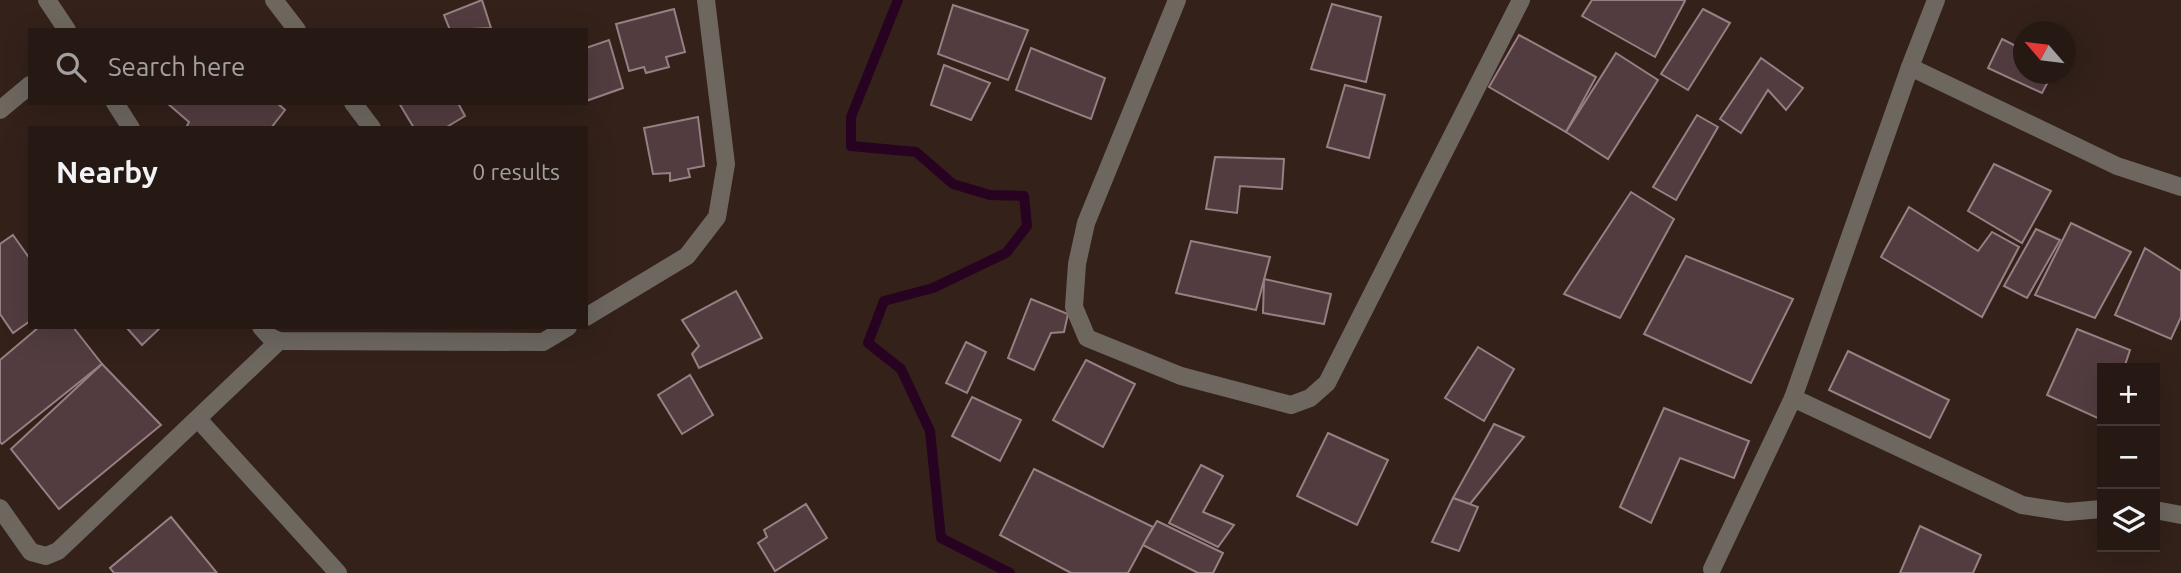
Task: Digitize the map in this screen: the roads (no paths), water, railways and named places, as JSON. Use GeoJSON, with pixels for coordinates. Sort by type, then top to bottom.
{"type":"FeatureCollection","features":[{"type":"Feature","properties":{"kind":"street"},"geometry":{"type":"LineString","coordinates":[[47,0],[66,28]]}},
{"type":"Feature","properties":{"kind":"street"},"geometry":{"type":"LineString","coordinates":[[274,0],[295,28]]}},
{"type":"Feature","properties":{"kind":"street"},"geometry":{"type":"LineString","coordinates":[[588,316],[687,256],[717,217],[726,164],[706,0]]}},
{"type":"Feature","properties":{"kind":"street"},"geometry":{"type":"LineString","coordinates":[[1177,0],[1086,223],[1077,264],[1074,307],[1087,338],[1181,376],[1291,405],[1310,398],[1327,383],[1521,0]]}},
{"type":"Feature","properties":{"kind":"street"},"geometry":{"type":"LineString","coordinates":[[1712,569],[1793,398],[1936,0]]}},
{"type":"Feature","properties":{"kind":"street"},"geometry":{"type":"LineString","coordinates":[[1910,67],[2117,166],[2181,187]]}},
{"type":"Feature","properties":{"kind":"street"},"geometry":{"type":"LineString","coordinates":[[0,110],[28,87]]}},
{"type":"Feature","properties":{"kind":"street"},"geometry":{"type":"LineString","coordinates":[[116,105],[130,126]]}},
{"type":"Feature","properties":{"kind":"street"},"geometry":{"type":"LineString","coordinates":[[355,105],[370,126]]}},
{"type":"Feature","properties":{"kind":"street"},"geometry":{"type":"LineString","coordinates":[[263,329],[270,337],[279,341],[543,342],[565,329]]}},
{"type":"Feature","properties":{"kind":"street"},"geometry":{"type":"LineString","coordinates":[[533,329],[543,342]]}},
{"type":"Feature","properties":{"kind":"street"},"geometry":{"type":"LineString","coordinates":[[0,508],[31,552],[46,555],[58,551],[279,341]]}},
{"type":"Feature","properties":{"kind":"street"},"geometry":{"type":"LineString","coordinates":[[1793,398],[2022,505],[2067,512],[2097,509]]}},
{"type":"Feature","properties":{"kind":"street"},"geometry":{"type":"LineString","coordinates":[[198,419],[338,573]]}},
{"type":"Feature","properties":{"kind":"street"},"geometry":{"type":"LineString","coordinates":[[2160,511],[2181,515]]}},
{"type":"Feature","properties":{"kind":"waterway"},"geometry":{"type":"LineString","coordinates":[[898,0],[851,117],[851,146],[916,152],[953,184],[990,195],[1024,196],[1027,226],[1006,253],[933,288],[884,301],[868,343],[901,369],[930,431],[941,538],[1010,573]]}}]}
